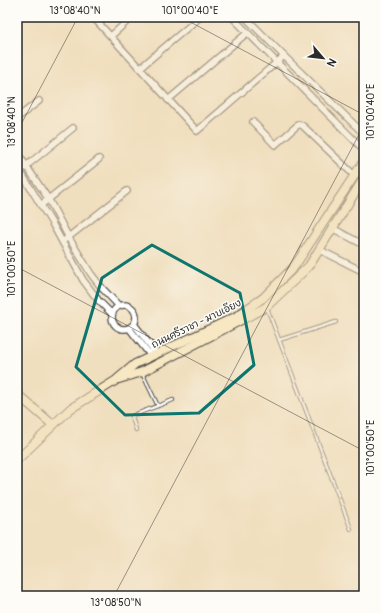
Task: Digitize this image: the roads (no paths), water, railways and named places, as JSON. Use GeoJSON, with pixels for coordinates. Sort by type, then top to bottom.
{"type":"FeatureCollection","features":[{"type":"Feature","properties":{"kind":"main road","name":"ถนนศรีราชา - มาบเอียง"},"geometry":{"type":"LineString","coordinates":[[17,460],[70,409],[115,381],[135,364],[235,317],[263,298],[294,267],[364,161]]}},
{"type":"Feature","properties":{"kind":"main road","name":"ถนนศรีราชา - มาบเอียง"},"geometry":{"type":"LineString","coordinates":[[115,381],[142,372],[266,307],[303,273],[320,250],[332,228],[364,178]]}},
{"type":"Feature","properties":{"kind":"main road"},"geometry":{"type":"LineString","coordinates":[[154,355],[159,363]]}},
{"type":"Feature","properties":{"kind":"main road"},"geometry":{"type":"LineString","coordinates":[[17,394],[53,424]]}},
{"type":"Feature","properties":{"kind":"main road"},"geometry":{"type":"LineString","coordinates":[[363,596],[364,589]]}},
{"type":"Feature","properties":{"kind":"street"},"geometry":{"type":"LineString","coordinates":[[93,17],[196,130],[284,56]]}},
{"type":"Feature","properties":{"kind":"street"},"geometry":{"type":"LineString","coordinates":[[110,36],[132,17]]}},
{"type":"Feature","properties":{"kind":"street"},"geometry":{"type":"LineString","coordinates":[[140,68],[200,17]]}},
{"type":"Feature","properties":{"kind":"street"},"geometry":{"type":"LineString","coordinates":[[232,17],[364,150]]}},
{"type":"Feature","properties":{"kind":"street"},"geometry":{"type":"LineString","coordinates":[[246,17],[364,134]]}},
{"type":"Feature","properties":{"kind":"street"},"geometry":{"type":"LineString","coordinates":[[168,100],[247,32]]}},
{"type":"Feature","properties":{"kind":"street"},"geometry":{"type":"LineString","coordinates":[[17,118],[39,101]]}},
{"type":"Feature","properties":{"kind":"street"},"geometry":{"type":"LineString","coordinates":[[253,122],[275,145],[299,124],[303,126],[354,175]]}},
{"type":"Feature","properties":{"kind":"street"},"geometry":{"type":"LineString","coordinates":[[72,128],[27,166],[18,169],[41,205],[93,294],[112,314],[113,322],[118,328],[125,329],[132,326],[136,315],[132,308],[126,305],[119,306],[112,314]]}},
{"type":"Feature","properties":{"kind":"street"},"geometry":{"type":"LineString","coordinates":[[17,152],[49,200],[69,238],[91,274],[119,306]]}},
{"type":"Feature","properties":{"kind":"street"},"geometry":{"type":"LineString","coordinates":[[41,205],[99,159]]}},
{"type":"Feature","properties":{"kind":"street"},"geometry":{"type":"LineString","coordinates":[[62,243],[127,191]]}},
{"type":"Feature","properties":{"kind":"street"},"geometry":{"type":"LineString","coordinates":[[332,228],[364,245]]}},
{"type":"Feature","properties":{"kind":"street"},"geometry":{"type":"LineString","coordinates":[[320,250],[364,272]]}},
{"type":"Feature","properties":{"kind":"street"},"geometry":{"type":"LineString","coordinates":[[93,294],[101,287]]}},
{"type":"Feature","properties":{"kind":"street"},"geometry":{"type":"LineString","coordinates":[[132,326],[154,355]]}},
{"type":"Feature","properties":{"kind":"lane"},"geometry":{"type":"LineString","coordinates":[[266,307],[352,529]]}},
{"type":"Feature","properties":{"kind":"lane"},"geometry":{"type":"LineString","coordinates":[[279,340],[336,322]]}},
{"type":"Feature","properties":{"kind":"lane"},"geometry":{"type":"LineString","coordinates":[[142,372],[158,406]]}},
{"type":"Feature","properties":{"kind":"lane"},"geometry":{"type":"LineString","coordinates":[[136,430],[133,416],[173,400]]}}]}
